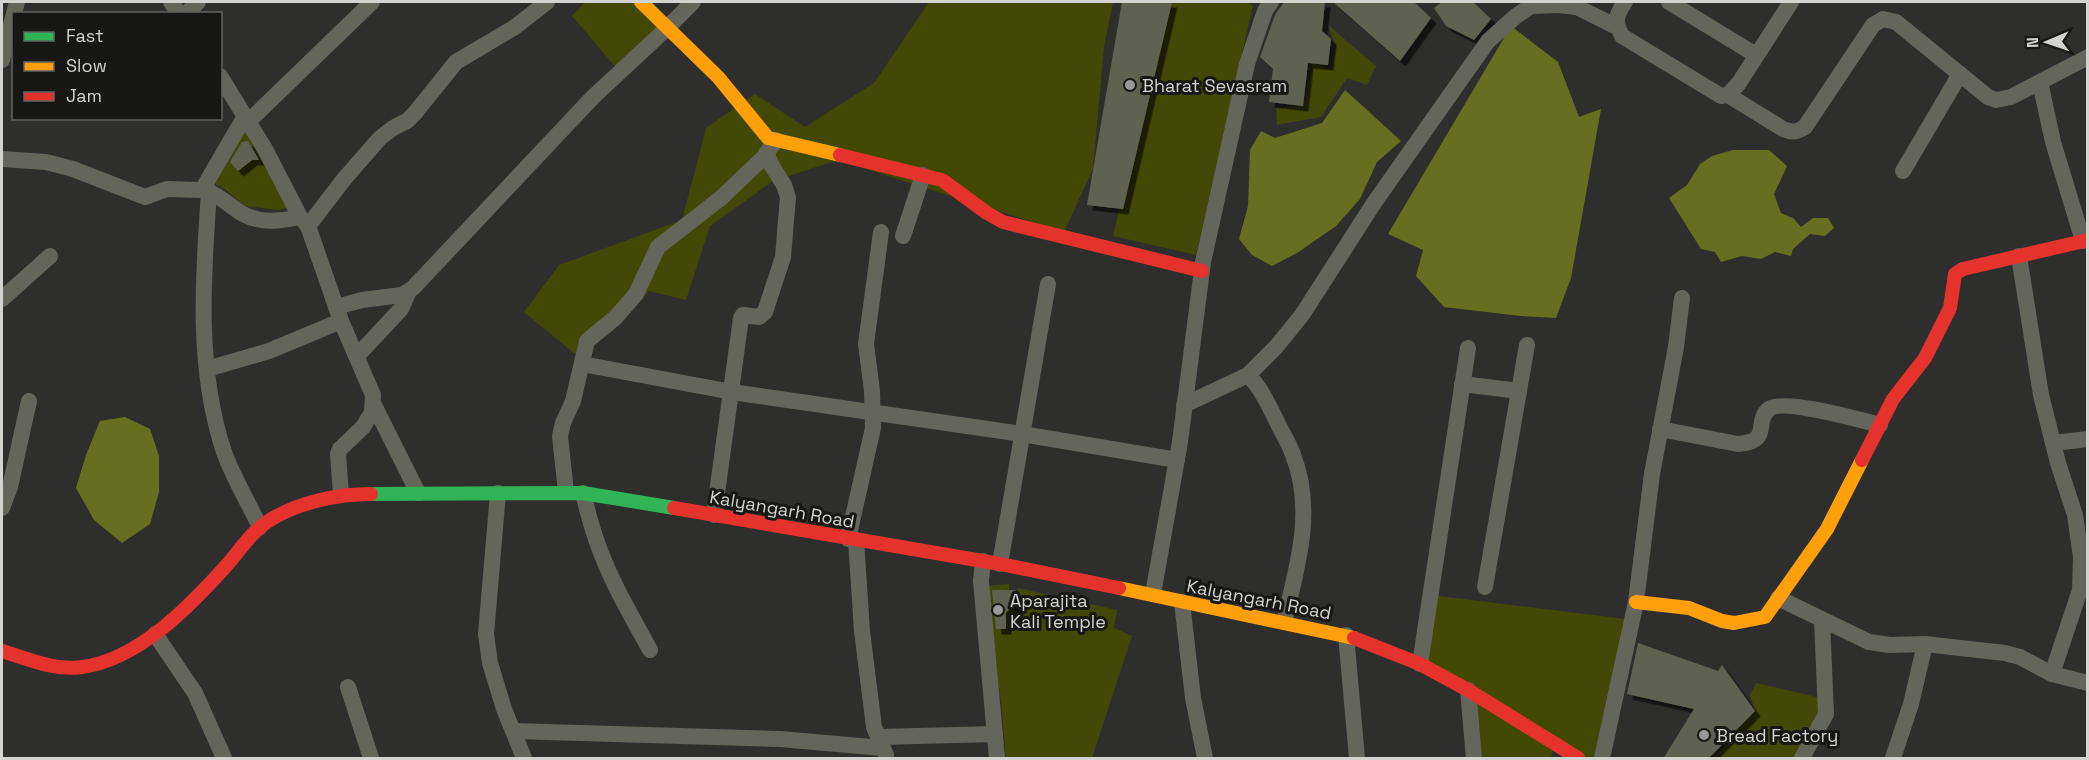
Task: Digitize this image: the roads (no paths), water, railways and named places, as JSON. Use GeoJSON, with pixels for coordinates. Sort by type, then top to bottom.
{"type":"FeatureCollection","features":[{"type":"Feature","properties":{"kind":"main road"},"geometry":{"type":"LineString","coordinates":[[641,2],[718,77],[768,138],[771,147],[942,180],[985,213],[1002,222],[1202,271]]}},
{"type":"Feature","properties":{"kind":"main road"},"geometry":{"type":"LineString","coordinates":[[1636,602],[1689,608],[1722,621],[1734,623],[1765,617],[1827,529],[1893,399],[1925,357],[1944,323],[1950,308],[1955,274],[1963,269],[2085,241]]}},
{"type":"Feature","properties":{"kind":"main road","name":"Kalyangarh Road"},"geometry":{"type":"LineString","coordinates":[[2,651],[60,667],[94,665],[128,652],[163,630],[219,574],[260,526],[318,500],[341,495],[574,493],[992,562],[1346,635],[1420,664],[1468,690],[1559,754],[1578,759]]}},
{"type":"Feature","properties":{"kind":"street"},"geometry":{"type":"LineString","coordinates":[[260,526],[225,454],[213,411],[204,352],[205,190],[247,119],[372,2]]}},
{"type":"Feature","properties":{"kind":"street"},"geometry":{"type":"LineString","coordinates":[[2,159],[46,162],[145,197],[167,189],[205,190],[245,215],[261,220],[304,222],[380,138],[416,113],[456,62],[515,27],[547,2]]}},
{"type":"Feature","properties":{"kind":"street"},"geometry":{"type":"LineString","coordinates":[[207,369],[269,351],[362,300],[402,295],[409,291],[592,97],[693,2]]}},
{"type":"Feature","properties":{"kind":"street"},"geometry":{"type":"LineString","coordinates":[[1153,594],[1177,460],[1202,271],[1247,64],[1265,11],[1271,2]]}},
{"type":"Feature","properties":{"kind":"street"},"geometry":{"type":"LineString","coordinates":[[1625,2],[1618,13],[1617,27],[1622,36],[1713,93],[1721,96],[1728,95],[1791,132],[1805,127],[1873,25],[1883,20],[1896,22],[1988,97],[1996,100],[2011,97],[2088,57]]}},
{"type":"Feature","properties":{"kind":"street"},"geometry":{"type":"LineString","coordinates":[[1669,2],[1756,55]]}},
{"type":"Feature","properties":{"kind":"street"},"geometry":{"type":"LineString","coordinates":[[1728,95],[1791,2]]}},
{"type":"Feature","properties":{"kind":"street"},"geometry":{"type":"LineString","coordinates":[[1184,405],[1248,375],[1276,347],[1302,315],[1374,203],[1488,41],[1516,16],[1531,6],[1559,4],[1577,7],[1617,27]]}},
{"type":"Feature","properties":{"kind":"street"},"geometry":{"type":"LineString","coordinates":[[2,60],[12,21]]}},
{"type":"Feature","properties":{"kind":"street"},"geometry":{"type":"LineString","coordinates":[[1904,171],[1960,74]]}},
{"type":"Feature","properties":{"kind":"street"},"geometry":{"type":"LineString","coordinates":[[222,79],[247,119],[304,222],[373,395],[374,405],[418,493]]}},
{"type":"Feature","properties":{"kind":"street"},"geometry":{"type":"LineString","coordinates":[[2040,82],[2053,142],[2085,241]]}},
{"type":"Feature","properties":{"kind":"street"},"geometry":{"type":"LineString","coordinates":[[650,650],[622,600],[574,493],[560,436],[573,401],[587,341],[616,317],[636,294],[658,247],[722,198],[771,147]]}},
{"type":"Feature","properties":{"kind":"street"},"geometry":{"type":"LineString","coordinates":[[714,515],[741,318],[746,314],[759,317],[765,312],[783,257],[788,197],[784,185],[772,166],[771,147]]}},
{"type":"Feature","properties":{"kind":"street"},"geometry":{"type":"LineString","coordinates":[[903,237],[923,175]]}},
{"type":"Feature","properties":{"kind":"street"},"geometry":{"type":"LineString","coordinates":[[881,232],[866,344],[873,428],[852,539],[874,728],[883,748]]}},
{"type":"Feature","properties":{"kind":"street"},"geometry":{"type":"LineString","coordinates":[[2,299],[50,256]]}},
{"type":"Feature","properties":{"kind":"street"},"geometry":{"type":"LineString","coordinates":[[2019,256],[2041,395],[2075,515],[2081,557],[2080,590],[2052,674]]}},
{"type":"Feature","properties":{"kind":"street"},"geometry":{"type":"LineString","coordinates":[[997,759],[981,580],[992,562],[1022,434],[1048,284]]}},
{"type":"Feature","properties":{"kind":"street"},"geometry":{"type":"LineString","coordinates":[[357,356],[402,309],[409,291]]}},
{"type":"Feature","properties":{"kind":"street"},"geometry":{"type":"LineString","coordinates":[[1602,759],[1636,602],[1652,474],[1676,347],[1682,298]]}},
{"type":"Feature","properties":{"kind":"street"},"geometry":{"type":"LineString","coordinates":[[1485,586],[1527,345]]}},
{"type":"Feature","properties":{"kind":"street"},"geometry":{"type":"LineString","coordinates":[[1420,664],[1468,348]]}},
{"type":"Feature","properties":{"kind":"street"},"geometry":{"type":"LineString","coordinates":[[582,364],[732,392],[1022,434],[1177,460]]}},
{"type":"Feature","properties":{"kind":"street"},"geometry":{"type":"LineString","coordinates":[[1248,375],[1256,383],[1267,402],[1294,456],[1302,487],[1304,521],[1298,565],[1284,622]]}},
{"type":"Feature","properties":{"kind":"street"},"geometry":{"type":"LineString","coordinates":[[1462,384],[1519,392]]}},
{"type":"Feature","properties":{"kind":"street"},"geometry":{"type":"LineString","coordinates":[[2,508],[10,487],[28,401]]}},
{"type":"Feature","properties":{"kind":"street"},"geometry":{"type":"LineString","coordinates":[[341,495],[338,454],[340,449],[363,427],[374,405]]}},
{"type":"Feature","properties":{"kind":"street"},"geometry":{"type":"LineString","coordinates":[[1660,429],[1738,444],[1748,443],[1755,441],[1759,435],[1765,414],[1770,408],[1780,405],[1880,425]]}},
{"type":"Feature","properties":{"kind":"street"},"geometry":{"type":"LineString","coordinates":[[2053,443],[2088,439]]}},
{"type":"Feature","properties":{"kind":"street"},"geometry":{"type":"LineString","coordinates":[[498,493],[486,634],[490,663],[524,759]]}},
{"type":"Feature","properties":{"kind":"street"},"geometry":{"type":"LineString","coordinates":[[1778,598],[1869,642],[1890,645],[1925,644],[2005,653],[2020,657],[2052,674],[2088,683]]}},
{"type":"Feature","properties":{"kind":"street"},"geometry":{"type":"LineString","coordinates":[[1182,602],[1193,698],[1205,759]]}},
{"type":"Feature","properties":{"kind":"street"},"geometry":{"type":"LineString","coordinates":[[1802,759],[1826,714],[1822,620]]}},
{"type":"Feature","properties":{"kind":"street"},"geometry":{"type":"LineString","coordinates":[[155,634],[195,693],[224,759]]}},
{"type":"Feature","properties":{"kind":"street"},"geometry":{"type":"LineString","coordinates":[[1346,635],[1357,759]]}},
{"type":"Feature","properties":{"kind":"street"},"geometry":{"type":"LineString","coordinates":[[1893,759],[1911,704],[1925,644]]}},
{"type":"Feature","properties":{"kind":"street"},"geometry":{"type":"LineString","coordinates":[[348,687],[371,759]]}},
{"type":"Feature","properties":{"kind":"street"},"geometry":{"type":"LineString","coordinates":[[1468,690],[1474,759]]}},
{"type":"Feature","properties":{"kind":"street"},"geometry":{"type":"LineString","coordinates":[[513,731],[780,739],[883,748],[995,734]]}},
{"type":"Feature","properties":{"kind":"place","name":"Bharat Sevasram"},"geometry":{"type":"Point","coordinates":[1130,85]}},
{"type":"Feature","properties":{"kind":"place","name":"Aparajita Kali Temple"},"geometry":{"type":"Point","coordinates":[998,610]}},
{"type":"Feature","properties":{"kind":"place","name":"Bread Factory"},"geometry":{"type":"Point","coordinates":[1704,735]}}]}
